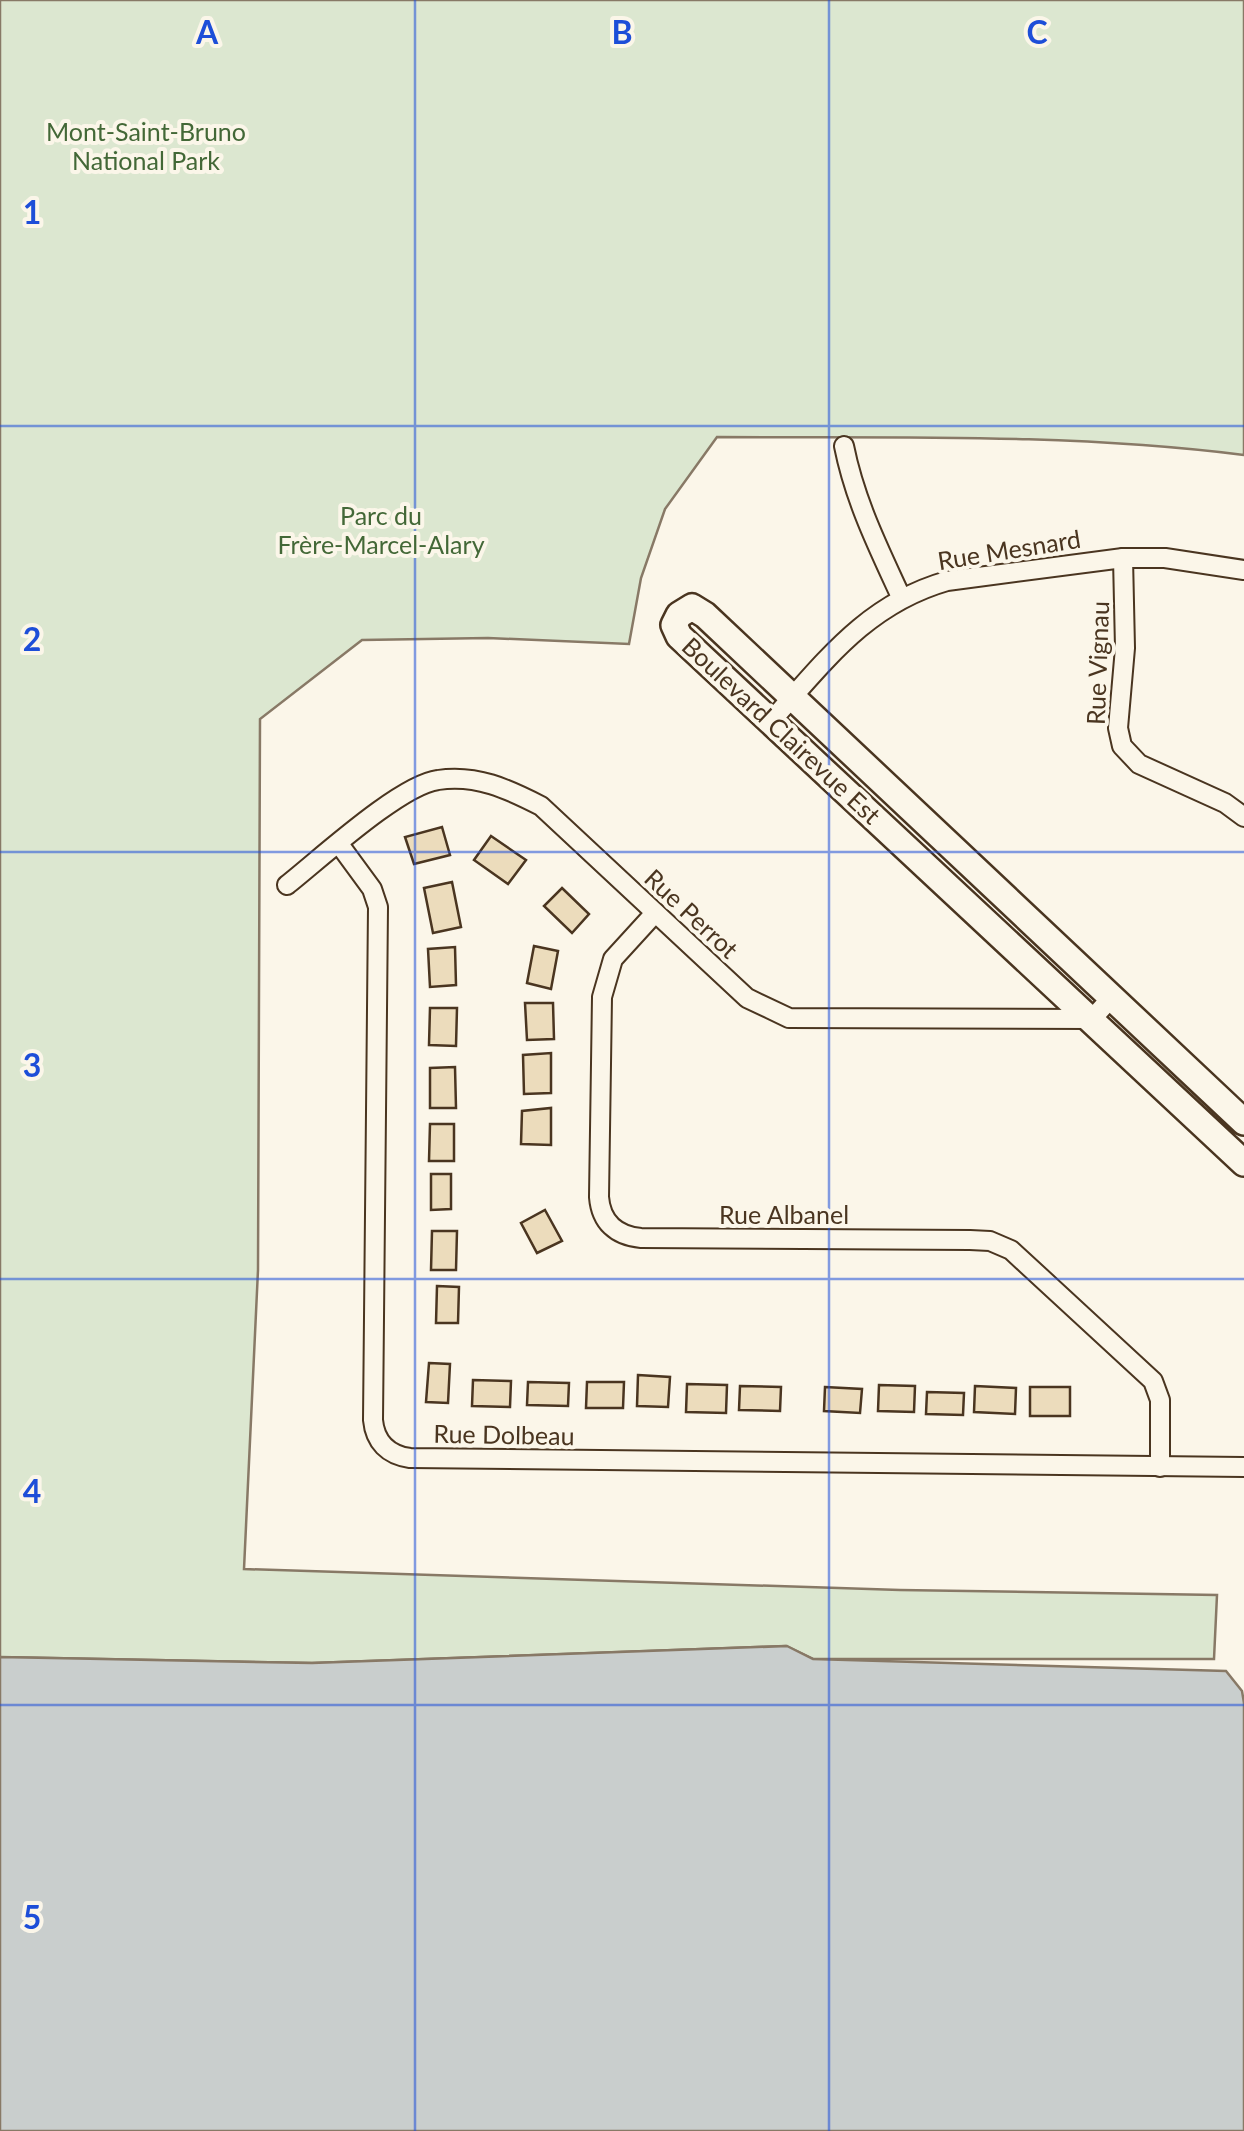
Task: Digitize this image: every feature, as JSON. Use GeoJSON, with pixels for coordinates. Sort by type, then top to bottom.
{"type":"FeatureCollection","features":[{"type":"Feature","properties":{"kind":"street"},"geometry":{"type":"LineString","coordinates":[[844,446],[865,521],[901,597]]}},
{"type":"Feature","properties":{"kind":"street","name":"Rue Mesnard"},"geometry":{"type":"LineString","coordinates":[[772,720],[863,623],[901,597],[947,582],[1123,558],[1165,558],[1244,570]]}},
{"type":"Feature","properties":{"kind":"street","name":"Rue Vignau"},"geometry":{"type":"LineString","coordinates":[[1123,558],[1125,648],[1118,728],[1122,746],[1139,764],[1225,803],[1244,817]]}},
{"type":"Feature","properties":{"kind":"street","name":"Boulevard Clairevue Est"},"geometry":{"type":"LineString","coordinates":[[1244,1122],[699,610],[689,608],[679,615],[674,625],[679,636],[1244,1163]]}},
{"type":"Feature","properties":{"kind":"street","name":"Rue Perrot"},"geometry":{"type":"LineString","coordinates":[[287,885],[408,792],[435,780],[466,779],[504,786],[541,806],[747,998],[790,1018],[1092,1019]]}},
{"type":"Feature","properties":{"kind":"street","name":"Rue Dolbeau"},"geometry":{"type":"LineString","coordinates":[[339,844],[372,889],[378,912],[372,1420],[386,1449],[410,1458],[1244,1467]]}},
{"type":"Feature","properties":{"kind":"street","name":"Rue Albanel"},"geometry":{"type":"LineString","coordinates":[[655,913],[613,959],[602,997],[599,1197],[600,1210],[610,1226],[626,1236],[639,1238],[970,1240],[1005,1246],[1153,1380],[1160,1395],[1160,1467]]}},
{"type":"Feature","properties":{"kind":"street"},"geometry":{"type":"LineString","coordinates":[[1092,1019],[1112,998]]}},
{"type":"Feature","properties":{"kind":"green space","name":"Mont-Saint-Bruno National Park"},"geometry":{"type":"Polygon","coordinates":[[[0,0],[1244,0],[1244,455],[1047,440],[717,437],[665,509],[641,578],[629,644],[488,638],[362,640],[260,719],[258,1270],[244,1569],[900,1590],[1217,1595],[1214,1659],[813,1659],[786,1646],[312,1663],[0,1657],[0,0]]]}},
{"type":"Feature","properties":{"kind":"shaded area"},"geometry":{"type":"Polygon","coordinates":[[[787,1646],[813,1659],[1226,1671],[1242,1691],[1244,1703],[1244,2131],[0,2131],[0,1657],[312,1663],[787,1646]]]}},
{"type":"Feature","properties":{"kind":"building"},"geometry":{"type":"Polygon","coordinates":[[[442,827],[450,855],[414,864],[405,837],[442,827]]]}},
{"type":"Feature","properties":{"kind":"building"},"geometry":{"type":"Polygon","coordinates":[[[491,836],[526,860],[508,884],[474,860],[491,836]]]}},
{"type":"Feature","properties":{"kind":"building"},"geometry":{"type":"Polygon","coordinates":[[[452,882],[461,927],[433,933],[424,888],[452,882]]]}},
{"type":"Feature","properties":{"kind":"building"},"geometry":{"type":"Polygon","coordinates":[[[562,888],[589,914],[572,933],[544,906],[562,888]]]}},
{"type":"Feature","properties":{"kind":"building"},"geometry":{"type":"Polygon","coordinates":[[[534,946],[558,951],[551,989],[527,983],[534,946]]]}},
{"type":"Feature","properties":{"kind":"building"},"geometry":{"type":"Polygon","coordinates":[[[455,947],[456,985],[430,987],[428,949],[455,947]]]}},
{"type":"Feature","properties":{"kind":"building"},"geometry":{"type":"Polygon","coordinates":[[[525,1003],[553,1003],[554,1039],[527,1040],[525,1003]]]}},
{"type":"Feature","properties":{"kind":"building"},"geometry":{"type":"Polygon","coordinates":[[[430,1008],[457,1008],[456,1046],[429,1045],[430,1008]]]}},
{"type":"Feature","properties":{"kind":"building"},"geometry":{"type":"Polygon","coordinates":[[[551,1053],[551,1093],[524,1094],[523,1055],[551,1053]]]}},
{"type":"Feature","properties":{"kind":"building"},"geometry":{"type":"Polygon","coordinates":[[[455,1067],[456,1108],[430,1108],[430,1068],[455,1067]]]}},
{"type":"Feature","properties":{"kind":"building"},"geometry":{"type":"Polygon","coordinates":[[[551,1108],[551,1145],[521,1144],[522,1111],[551,1108]]]}},
{"type":"Feature","properties":{"kind":"building"},"geometry":{"type":"Polygon","coordinates":[[[430,1124],[454,1124],[454,1161],[429,1161],[430,1124]]]}},
{"type":"Feature","properties":{"kind":"building"},"geometry":{"type":"Polygon","coordinates":[[[431,1174],[451,1174],[451,1209],[431,1210],[431,1174]]]}},
{"type":"Feature","properties":{"kind":"building"},"geometry":{"type":"Polygon","coordinates":[[[545,1210],[562,1241],[537,1253],[521,1223],[545,1210]]]}},
{"type":"Feature","properties":{"kind":"building"},"geometry":{"type":"Polygon","coordinates":[[[432,1231],[457,1231],[456,1270],[431,1270],[432,1231]]]}},
{"type":"Feature","properties":{"kind":"building"},"geometry":{"type":"Polygon","coordinates":[[[437,1286],[459,1287],[458,1323],[436,1323],[437,1286]]]}},
{"type":"Feature","properties":{"kind":"building"},"geometry":{"type":"Polygon","coordinates":[[[429,1363],[450,1364],[448,1403],[426,1402],[429,1363]]]}},
{"type":"Feature","properties":{"kind":"building"},"geometry":{"type":"Polygon","coordinates":[[[638,1375],[670,1377],[668,1407],[637,1406],[638,1375]]]}},
{"type":"Feature","properties":{"kind":"building"},"geometry":{"type":"Polygon","coordinates":[[[473,1380],[511,1381],[510,1407],[472,1406],[473,1380]]]}},
{"type":"Feature","properties":{"kind":"building"},"geometry":{"type":"Polygon","coordinates":[[[528,1382],[569,1383],[568,1406],[527,1405],[528,1382]]]}},
{"type":"Feature","properties":{"kind":"building"},"geometry":{"type":"Polygon","coordinates":[[[587,1382],[624,1382],[623,1408],[586,1408],[587,1382]]]}},
{"type":"Feature","properties":{"kind":"building"},"geometry":{"type":"Polygon","coordinates":[[[687,1384],[727,1385],[726,1413],[686,1412],[687,1384]]]}},
{"type":"Feature","properties":{"kind":"building"},"geometry":{"type":"Polygon","coordinates":[[[879,1385],[915,1386],[914,1412],[878,1411],[879,1385]]]}},
{"type":"Feature","properties":{"kind":"building"},"geometry":{"type":"Polygon","coordinates":[[[740,1386],[781,1387],[780,1411],[739,1410],[740,1386]]]}},
{"type":"Feature","properties":{"kind":"building"},"geometry":{"type":"Polygon","coordinates":[[[975,1386],[1016,1388],[1015,1414],[974,1412],[975,1386]]]}},
{"type":"Feature","properties":{"kind":"building"},"geometry":{"type":"Polygon","coordinates":[[[825,1387],[862,1389],[860,1413],[824,1411],[825,1387]]]}},
{"type":"Feature","properties":{"kind":"building"},"geometry":{"type":"Polygon","coordinates":[[[1030,1387],[1070,1387],[1070,1416],[1030,1416],[1030,1387]]]}},
{"type":"Feature","properties":{"kind":"building"},"geometry":{"type":"Polygon","coordinates":[[[927,1392],[964,1393],[963,1415],[926,1414],[927,1392]]]}},
{"type":"Feature","properties":{"kind":"park label","name":"Parc du Frère-Marcel-Alary"},"geometry":{"type":"Point","coordinates":[381,530]}}]}
